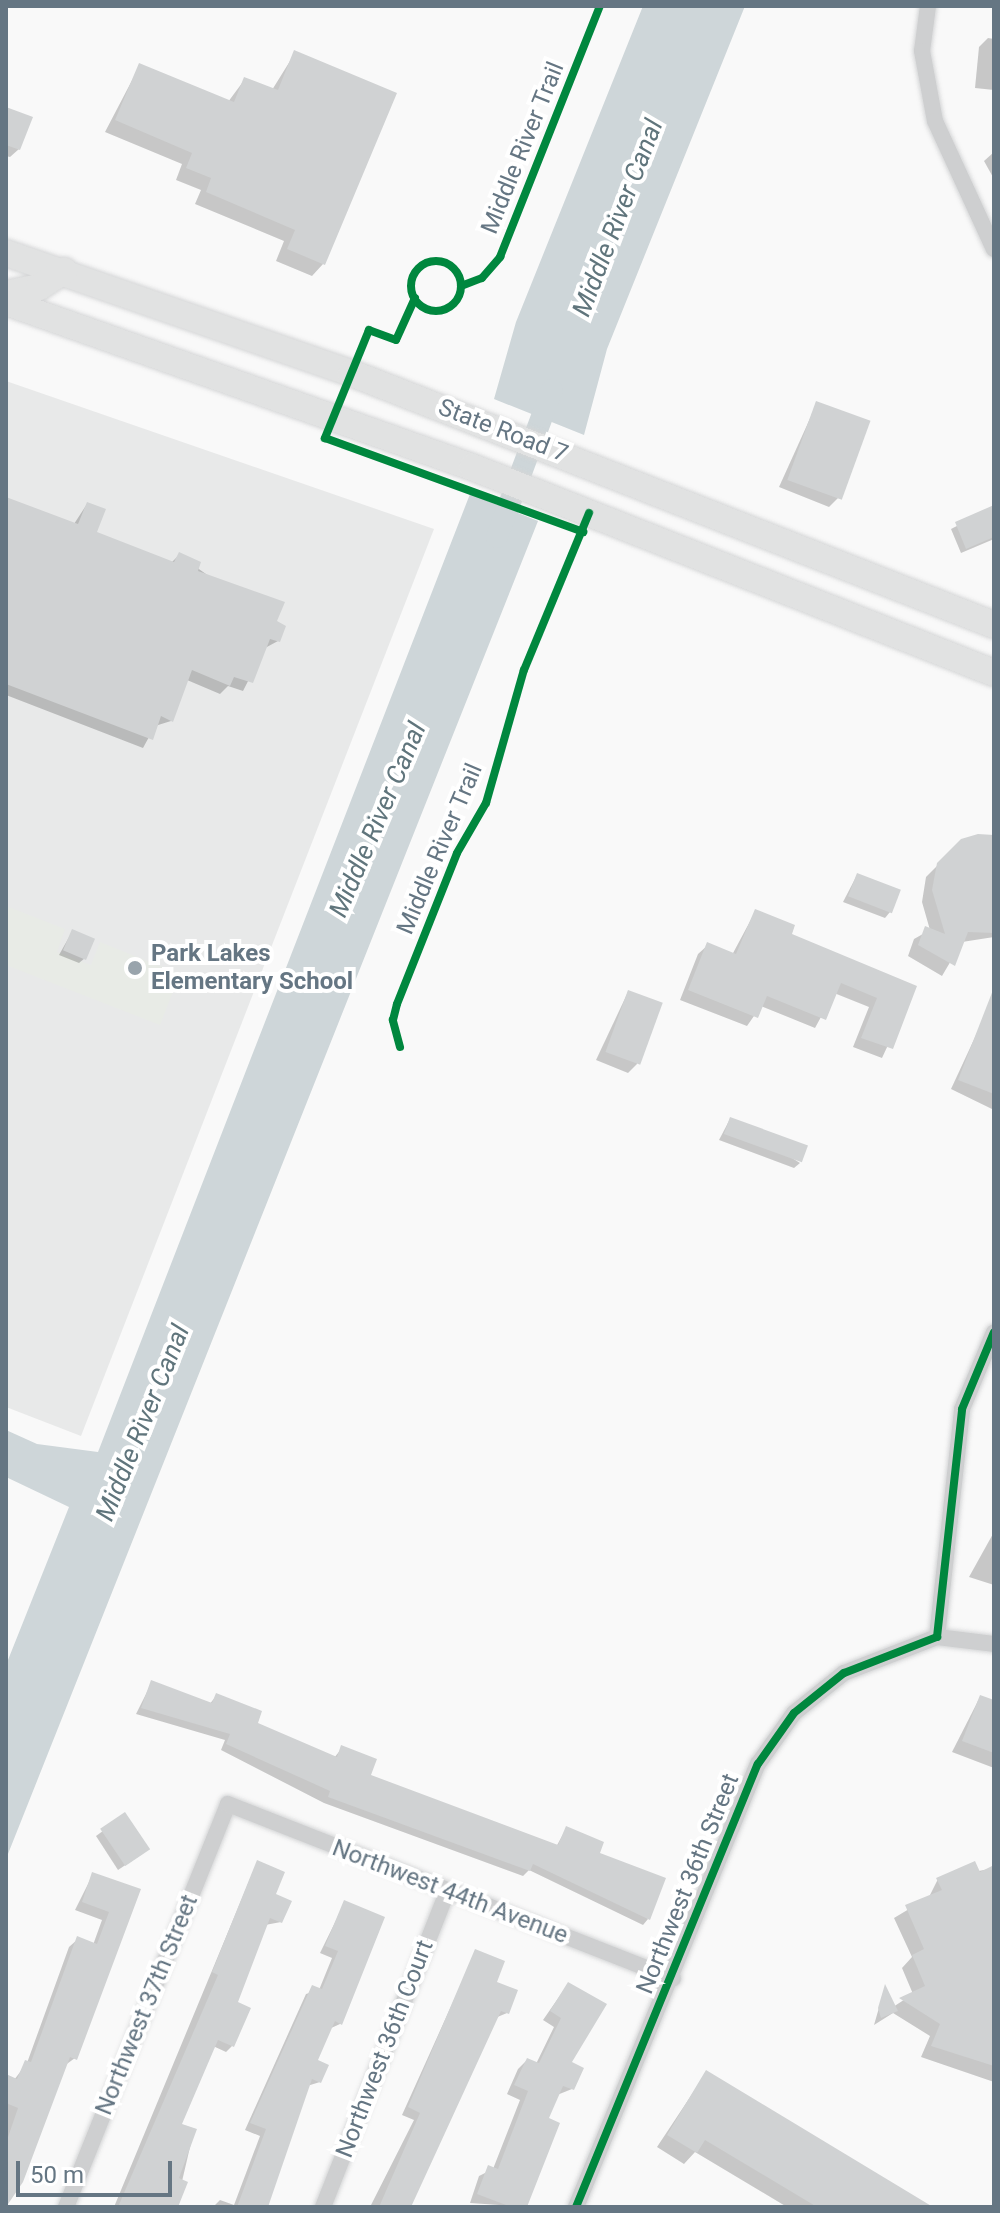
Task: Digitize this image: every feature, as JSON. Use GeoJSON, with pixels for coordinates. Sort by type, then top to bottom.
{"type":"FeatureCollection","features":[{"type":"Feature","properties":{"kind":"main road","name":"State Road 7"},"geometry":{"type":"LineString","coordinates":[[6,253],[64,271],[488,426],[994,625]]}},
{"type":"Feature","properties":{"kind":"main road"},"geometry":{"type":"LineString","coordinates":[[6,294],[39,287],[64,271]]}},
{"type":"Feature","properties":{"kind":"main road","name":"State Road 7"},"geometry":{"type":"LineString","coordinates":[[6,302],[472,467],[994,673]]}},
{"type":"Feature","properties":{"kind":"street"},"geometry":{"type":"LineString","coordinates":[[928,6],[922,51],[935,121],[994,249]]}},
{"type":"Feature","properties":{"kind":"street"},"geometry":{"type":"LineString","coordinates":[[994,1332],[962,1409],[937,1637],[994,1644]]}},
{"type":"Feature","properties":{"kind":"street","name":"Northwest 36th Street"},"geometry":{"type":"LineString","coordinates":[[576,2207],[673,1978],[758,1764],[794,1713],[844,1673],[937,1637]]}},
{"type":"Feature","properties":{"kind":"street","name":"Northwest 44th Avenue"},"geometry":{"type":"LineString","coordinates":[[228,1804],[673,1978]]}},
{"type":"Feature","properties":{"kind":"street","name":"Northwest 37th Street"},"geometry":{"type":"LineString","coordinates":[[66,2207],[228,1804]]}},
{"type":"Feature","properties":{"kind":"street","name":"Northwest 36th Court"},"geometry":{"type":"LineString","coordinates":[[323,2207],[447,1892]]}},
{"type":"Feature","properties":{"kind":"shaded area","name":"Park Lakes Elementary School"},"geometry":{"type":"Polygon","coordinates":[[[6,381],[434,529],[81,1436],[6,1407],[6,381]]]}},
{"type":"Feature","properties":{"kind":"shaded area"},"geometry":{"type":"Polygon","coordinates":[[[6,906],[65,929],[57,952],[91,965],[100,942],[180,974],[160,1025],[6,965],[6,906]]]}},
{"type":"Feature","properties":{"kind":"water"},"geometry":{"type":"Polygon","coordinates":[[[643,6],[745,6],[607,349],[584,435],[494,399],[516,322],[643,6]]]}},
{"type":"Feature","properties":{"kind":"water"},"geometry":{"type":"Polygon","coordinates":[[[470,494],[538,521],[6,1859],[6,1665],[69,1507],[6,1477],[6,1430],[37,1444],[98,1452],[470,494]]]}},
{"type":"Feature","properties":{"kind":"building"},"geometry":{"type":"Polygon","coordinates":[[[294,50],[397,93],[325,265],[287,249],[295,230],[206,192],[211,178],[186,168],[192,153],[115,120],[139,63],[234,102],[244,77],[278,90],[294,50]]]}},
{"type":"Feature","properties":{"kind":"building"},"geometry":{"type":"Polygon","coordinates":[[[6,107],[33,117],[20,150],[6,145],[6,107]]]}},
{"type":"Feature","properties":{"kind":"building"},"geometry":{"type":"Polygon","coordinates":[[[816,401],[871,421],[842,500],[787,480],[816,401]]]}},
{"type":"Feature","properties":{"kind":"building"},"geometry":{"type":"Polygon","coordinates":[[[6,497],[78,524],[87,502],[106,509],[97,532],[174,562],[179,552],[201,562],[198,571],[285,602],[277,621],[286,626],[280,642],[270,639],[253,683],[234,677],[230,686],[192,670],[173,722],[161,716],[153,740],[6,684],[6,497]]]}},
{"type":"Feature","properties":{"kind":"building"},"geometry":{"type":"Polygon","coordinates":[[[994,505],[994,537],[966,549],[955,522],[994,505]]]}},
{"type":"Feature","properties":{"kind":"building"},"geometry":{"type":"Polygon","coordinates":[[[978,834],[994,835],[994,933],[968,932],[955,966],[918,945],[925,926],[945,934],[932,890],[937,863],[961,839],[978,834]]]}},
{"type":"Feature","properties":{"kind":"building"},"geometry":{"type":"Polygon","coordinates":[[[857,873],[901,890],[892,913],[848,896],[857,873]]]}},
{"type":"Feature","properties":{"kind":"building"},"geometry":{"type":"Polygon","coordinates":[[[755,909],[795,925],[792,934],[917,986],[893,1049],[861,1038],[877,998],[841,983],[826,1020],[767,996],[758,1018],[688,990],[707,942],[736,954],[755,909]]]}},
{"type":"Feature","properties":{"kind":"building"},"geometry":{"type":"Polygon","coordinates":[[[72,929],[95,939],[86,960],[63,950],[72,929]]]}},
{"type":"Feature","properties":{"kind":"building"},"geometry":{"type":"Polygon","coordinates":[[[628,990],[663,1003],[640,1065],[605,1052],[628,990]]]}},
{"type":"Feature","properties":{"kind":"building"},"geometry":{"type":"Polygon","coordinates":[[[994,990],[994,1094],[958,1080],[994,990]]]}},
{"type":"Feature","properties":{"kind":"building"},"geometry":{"type":"Polygon","coordinates":[[[730,1117],[808,1145],[802,1162],[724,1134],[730,1117]]]}},
{"type":"Feature","properties":{"kind":"building"},"geometry":{"type":"Polygon","coordinates":[[[151,1680],[212,1703],[216,1693],[262,1711],[258,1723],[337,1757],[341,1745],[377,1759],[371,1775],[558,1845],[566,1826],[604,1842],[600,1853],[666,1878],[650,1920],[533,1864],[530,1871],[328,1797],[330,1791],[226,1744],[230,1734],[141,1708],[151,1680]]]}},
{"type":"Feature","properties":{"kind":"building"},"geometry":{"type":"Polygon","coordinates":[[[980,1695],[994,1700],[994,1753],[962,1741],[980,1695]]]}},
{"type":"Feature","properties":{"kind":"building"},"geometry":{"type":"Polygon","coordinates":[[[125,1812],[150,1849],[125,1866],[100,1829],[125,1812]]]}},
{"type":"Feature","properties":{"kind":"building"},"geometry":{"type":"Polygon","coordinates":[[[257,1860],[285,1872],[276,1894],[292,1901],[282,1923],[270,1918],[238,2002],[251,2008],[234,2047],[218,2040],[182,2124],[197,2129],[179,2178],[188,2182],[178,2207],[118,2207],[218,1975],[212,1972],[257,1860]]]}},
{"type":"Feature","properties":{"kind":"building"},"geometry":{"type":"Polygon","coordinates":[[[975,1861],[980,1872],[994,1865],[994,2066],[931,2046],[940,2024],[899,1998],[925,1986],[912,1955],[924,1949],[905,1905],[942,1890],[936,1878],[975,1861]]]}},
{"type":"Feature","properties":{"kind":"building"},"geometry":{"type":"Polygon","coordinates":[[[92,1872],[141,1889],[77,2060],[70,2057],[23,2182],[6,2207],[6,2143],[18,2108],[6,2103],[6,2074],[17,2079],[25,2060],[31,2062],[77,1936],[97,1944],[109,1912],[82,1902],[92,1872]]]}},
{"type":"Feature","properties":{"kind":"building"},"geometry":{"type":"Polygon","coordinates":[[[344,1900],[385,1917],[342,2025],[335,2021],[318,2060],[329,2065],[321,2083],[312,2079],[268,2207],[237,2207],[266,2129],[250,2123],[312,1985],[322,1989],[338,1951],[325,1946],[344,1900]]]}},
{"type":"Feature","properties":{"kind":"building"},"geometry":{"type":"Polygon","coordinates":[[[475,1949],[505,1961],[497,1982],[518,1990],[509,2014],[501,2011],[411,2207],[379,2207],[420,2113],[408,2107],[475,1949]]]}},
{"type":"Feature","properties":{"kind":"building"},"geometry":{"type":"Polygon","coordinates":[[[568,1982],[607,2004],[572,2062],[584,2068],[574,2090],[563,2086],[549,2118],[560,2123],[527,2207],[511,2207],[477,2194],[488,2165],[498,2169],[528,2091],[514,2085],[527,2058],[539,2063],[561,2018],[550,2011],[568,1982]]]}},
{"type":"Feature","properties":{"kind":"building"},"geometry":{"type":"Polygon","coordinates":[[[885,1984],[898,2011],[881,2018],[878,2008],[885,1984]]]}},
{"type":"Feature","properties":{"kind":"building"},"geometry":{"type":"Polygon","coordinates":[[[706,2070],[933,2207],[817,2207],[705,2140],[697,2153],[667,2135],[706,2070]]]}},
{"type":"Feature","properties":{"kind":"waterway","name":"Middle River Canal"},"geometry":{"type":"LineString","coordinates":[[497,537],[552,390]]}},
{"type":"Feature","properties":{"kind":"cycle path","name":"Middle River Trail"},"geometry":{"type":"LineString","coordinates":[[461,286],[482,278],[500,257],[600,6]]}},
{"type":"Feature","properties":{"kind":"cycle path"},"geometry":{"type":"LineString","coordinates":[[436,261],[453,269],[461,286],[453,303],[436,311],[419,303],[411,286],[419,269],[436,261]]}},
{"type":"Feature","properties":{"kind":"cycle path"},"geometry":{"type":"LineString","coordinates":[[415,298],[396,340],[369,330],[325,438],[583,532]]}},
{"type":"Feature","properties":{"kind":"cycle path","name":"Middle River Trail"},"geometry":{"type":"LineString","coordinates":[[400,1047],[393,1020],[397,1004],[457,853],[486,803],[524,670],[589,513]]}},
{"type":"Feature","properties":{"kind":"cycle path"},"geometry":{"type":"LineString","coordinates":[[576,2207],[758,1764],[794,1713],[844,1673],[937,1637],[962,1409],[994,1332]]}},
{"type":"Feature","properties":{"kind":"place","name":"Park Lakes Elementary School"},"geometry":{"type":"Point","coordinates":[135,968]}}]}
